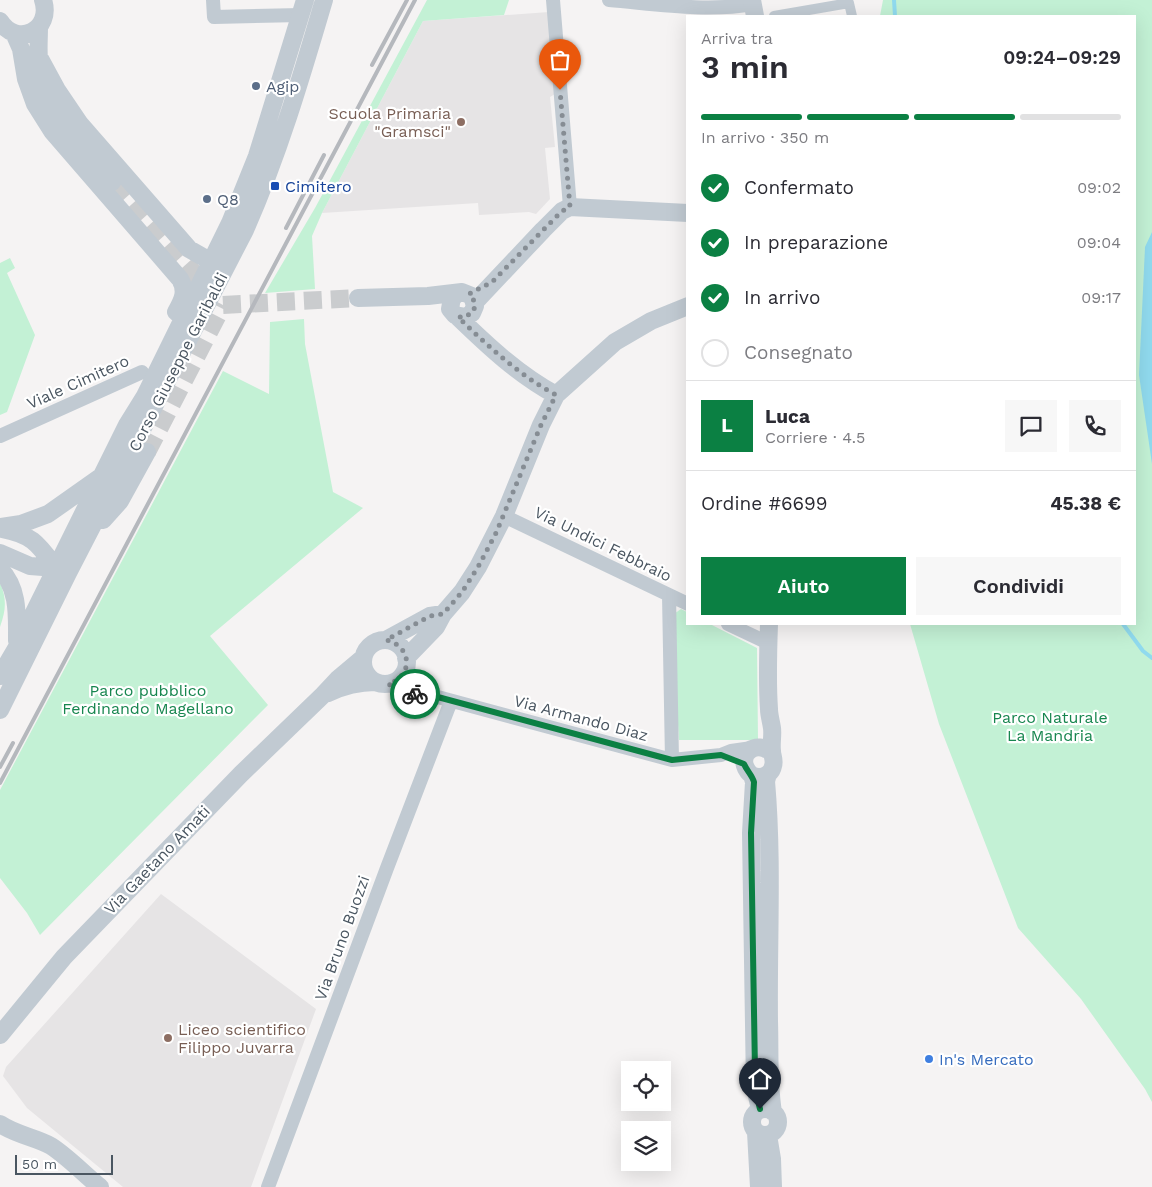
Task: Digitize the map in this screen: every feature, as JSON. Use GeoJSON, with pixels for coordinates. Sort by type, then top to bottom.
{"type":"FeatureCollection","features":[{"type":"Feature","properties":{"kind":"street"},"geometry":{"type":"LineString","coordinates":[[42,0],[45,13],[40,26],[38,55],[41,77],[50,103],[65,127],[114,184]]}},
{"type":"Feature","properties":{"kind":"street"},"geometry":{"type":"LineString","coordinates":[[213,0],[214,17],[303,7]]}},
{"type":"Feature","properties":{"kind":"street","name":"Corso Giuseppe Garibaldi"},"geometry":{"type":"LineString","coordinates":[[0,676],[62,570],[87,537],[226,268],[264,187],[324,0]]}},
{"type":"Feature","properties":{"kind":"street"},"geometry":{"type":"LineString","coordinates":[[552,0],[570,207]]}},
{"type":"Feature","properties":{"kind":"street"},"geometry":{"type":"LineString","coordinates":[[609,0],[682,6],[754,7]]}},
{"type":"Feature","properties":{"kind":"street"},"geometry":{"type":"LineString","coordinates":[[780,15],[849,3],[852,15]]}},
{"type":"Feature","properties":{"kind":"street","name":"Corso Giuseppe Garibaldi"},"geometry":{"type":"LineString","coordinates":[[0,710],[102,476],[127,425],[145,396],[230,224],[247,183],[303,7]]}},
{"type":"Feature","properties":{"kind":"street"},"geometry":{"type":"LineString","coordinates":[[4,27],[28,34],[40,26]]}},
{"type":"Feature","properties":{"kind":"street"},"geometry":{"type":"LineString","coordinates":[[4,27],[21,50],[26,79],[35,104],[52,130],[183,284],[184,295],[182,302],[142,372],[145,396]]}},
{"type":"Feature","properties":{"kind":"street"},"geometry":{"type":"LineString","coordinates":[[38,55],[57,90],[80,124],[189,248],[210,262]]}},
{"type":"Feature","properties":{"kind":"street"},"geometry":{"type":"LineString","coordinates":[[464,304],[492,282],[562,211],[570,207],[686,213]]}},
{"type":"Feature","properties":{"kind":"street"},"geometry":{"type":"LineString","coordinates":[[358,298],[428,296],[464,304]]}},
{"type":"Feature","properties":{"kind":"street"},"geometry":{"type":"LineString","coordinates":[[464,304],[480,339],[531,381],[556,395]]}},
{"type":"Feature","properties":{"kind":"street"},"geometry":{"type":"LineString","coordinates":[[443,614],[430,616],[386,640],[374,643],[369,647],[363,658],[365,672],[382,683],[395,682],[405,666],[436,627],[443,614],[462,592],[478,567],[504,516],[541,425],[556,395],[615,342],[651,321],[686,307]]}},
{"type":"Feature","properties":{"kind":"street","name":"Viale Cimitero"},"geometry":{"type":"LineString","coordinates":[[0,436],[142,372]]}},
{"type":"Feature","properties":{"kind":"street"},"geometry":{"type":"LineString","coordinates":[[87,537],[120,501],[147,452]]}},
{"type":"Feature","properties":{"kind":"street"},"geometry":{"type":"LineString","coordinates":[[0,528],[21,524],[48,514],[102,476]]}},
{"type":"Feature","properties":{"kind":"street","name":"Via Undici Febbraio"},"geometry":{"type":"LineString","coordinates":[[504,516],[686,603]]}},
{"type":"Feature","properties":{"kind":"street"},"geometry":{"type":"LineString","coordinates":[[0,528],[17,532],[30,538],[62,570]]}},
{"type":"Feature","properties":{"kind":"street"},"geometry":{"type":"LineString","coordinates":[[0,553],[30,566],[62,570]]}},
{"type":"Feature","properties":{"kind":"street"},"geometry":{"type":"LineString","coordinates":[[0,569],[7,577],[15,597],[17,647]]}},
{"type":"Feature","properties":{"kind":"street"},"geometry":{"type":"LineString","coordinates":[[669,595],[672,760]]}},
{"type":"Feature","properties":{"kind":"street"},"geometry":{"type":"LineString","coordinates":[[730,625],[768,643]]}},
{"type":"Feature","properties":{"kind":"street"},"geometry":{"type":"LineString","coordinates":[[761,749],[769,709],[769,625]]}},
{"type":"Feature","properties":{"kind":"street"},"geometry":{"type":"LineString","coordinates":[[386,640],[398,645],[402,649],[405,666]]}},
{"type":"Feature","properties":{"kind":"street","name":"Via Gaetano Amati"},"geometry":{"type":"LineString","coordinates":[[0,1035],[64,956],[241,774],[338,679],[363,658]]}},
{"type":"Feature","properties":{"kind":"street","name":"Via Armando Diaz"},"geometry":{"type":"LineString","coordinates":[[405,666],[420,687],[434,696],[672,760],[721,755],[732,751],[761,749]]}},
{"type":"Feature","properties":{"kind":"street","name":"Via Gaetano Amati"},"geometry":{"type":"LineString","coordinates":[[323,695],[344,686],[366,682],[382,683]]}},
{"type":"Feature","properties":{"kind":"street","name":"Via Armando Diaz"},"geometry":{"type":"LineString","coordinates":[[382,683],[425,697],[434,696]]}},
{"type":"Feature","properties":{"kind":"street","name":"Via Bruno Buozzi"},"geometry":{"type":"LineString","coordinates":[[268,1187],[451,701]]}},
{"type":"Feature","properties":{"kind":"street"},"geometry":{"type":"LineString","coordinates":[[754,771],[773,768],[774,760],[761,749]]}},
{"type":"Feature","properties":{"kind":"street"},"geometry":{"type":"LineString","coordinates":[[761,749],[748,752],[745,758],[754,771],[766,781],[770,833],[770,1087],[767,1111],[777,1117],[778,1123],[776,1128],[762,1134]]}},
{"type":"Feature","properties":{"kind":"street","name":"Via Armando Diaz"},"geometry":{"type":"LineString","coordinates":[[721,755],[754,771]]}},
{"type":"Feature","properties":{"kind":"street"},"geometry":{"type":"LineString","coordinates":[[0,1124],[20,1135],[36,1139],[52,1147],[100,1187]]}},
{"type":"Feature","properties":{"kind":"street"},"geometry":{"type":"LineString","coordinates":[[759,1187],[762,1134]]}},
{"type":"Feature","properties":{"kind":"street"},"geometry":{"type":"LineString","coordinates":[[762,1134],[772,1159],[773,1187]]}},
{"type":"Feature","properties":{"kind":"street"},"geometry":{"type":"LineString","coordinates":[[0,1138],[20,1135]]}},
{"type":"Feature","properties":{"kind":"shaded area","name":"Scuola Primaria \"Gramsci\""},"geometry":{"type":"Polygon","coordinates":[[[549,12],[555,94],[550,97],[555,147],[545,148],[550,199],[536,214],[529,212],[479,215],[478,203],[322,213],[423,21],[549,12]]]}},
{"type":"Feature","properties":{"kind":"shaded area","name":"Liceo scientifico Filippo Juvarra"},"geometry":{"type":"Polygon","coordinates":[[[161,894],[316,1009],[251,1187],[123,1187],[27,1108],[3,1076],[6,1067],[161,894]]]}},
{"type":"Feature","properties":{"kind":"green space"},"geometry":{"type":"Polygon","coordinates":[[[427,0],[509,0],[504,15],[423,21],[322,213],[312,236],[315,289],[265,293],[315,208],[427,0]]]}},
{"type":"Feature","properties":{"kind":"green space","name":"Parco Naturale La Mandria"},"geometry":{"type":"Polygon","coordinates":[[[883,0],[1152,0],[1152,1102],[1145,1089],[1081,999],[1018,928],[939,724],[910,625],[1136,625],[1136,15],[880,15],[883,0]]]}},
{"type":"Feature","properties":{"kind":"green space"},"geometry":{"type":"Polygon","coordinates":[[[10,258],[15,268],[7,273],[35,335],[7,412],[0,415],[0,263],[10,258]]]}},
{"type":"Feature","properties":{"kind":"green space","name":"Parco pubblico Ferdinando Magellano"},"geometry":{"type":"Polygon","coordinates":[[[304,319],[305,344],[333,492],[363,508],[210,636],[268,705],[40,935],[27,913],[0,878],[0,790],[223,371],[269,394],[270,322],[304,319]]]}},
{"type":"Feature","properties":{"kind":"green space"},"geometry":{"type":"Polygon","coordinates":[[[0,583],[5,605],[0,627],[0,583]]]}},
{"type":"Feature","properties":{"kind":"green space"},"geometry":{"type":"Polygon","coordinates":[[[681,609],[686,612],[686,625],[712,625],[757,648],[758,740],[679,740],[671,616],[681,609]]]}},
{"type":"Feature","properties":{"kind":"water"},"geometry":{"type":"Polygon","coordinates":[[[1152,232],[1152,464],[1139,375],[1145,247],[1152,232]]]}},
{"type":"Feature","properties":{"kind":"waterway"},"geometry":{"type":"LineString","coordinates":[[894,0],[895,15]]}},
{"type":"Feature","properties":{"kind":"waterway"},"geometry":{"type":"LineString","coordinates":[[1124,625],[1143,651],[1152,658]]}},
{"type":"Feature","properties":{"kind":"tunnel"},"geometry":{"type":"LineString","coordinates":[[114,184],[211,292]]}},
{"type":"Feature","properties":{"kind":"tunnel"},"geometry":{"type":"LineString","coordinates":[[223,305],[358,298]]}},
{"type":"Feature","properties":{"kind":"tunnel"},"geometry":{"type":"LineString","coordinates":[[147,452],[223,305]]}},
{"type":"Feature","properties":{"kind":"railway"},"geometry":{"type":"LineString","coordinates":[[372,65],[407,0]]}},
{"type":"Feature","properties":{"kind":"railway"},"geometry":{"type":"LineString","coordinates":[[0,783],[415,0]]}},
{"type":"Feature","properties":{"kind":"railway"},"geometry":{"type":"LineString","coordinates":[[286,228],[324,155]]}},
{"type":"Feature","properties":{"kind":"railway"},"geometry":{"type":"LineString","coordinates":[[0,767],[13,743]]}},
{"type":"Feature","properties":{"kind":"way so far"},"geometry":{"type":"LineString","coordinates":[[415,694],[388,684],[400,678],[406,667],[407,660],[398,645],[386,640],[430,616],[443,614],[462,592],[496,533],[541,425],[556,395],[531,381],[480,339],[458,317],[466,317],[474,310],[475,302],[469,294],[492,282],[562,211],[570,207],[560,90]]}},
{"type":"Feature","properties":{"kind":"place","name":"Agip"},"geometry":{"type":"Point","coordinates":[256,86]}},
{"type":"Feature","properties":{"kind":"place","name":"Scuola Primaria \"Gramsci\""},"geometry":{"type":"Point","coordinates":[461,122]}},
{"type":"Feature","properties":{"kind":"place","name":"Cimitero"},"geometry":{"type":"Point","coordinates":[275,186]}},
{"type":"Feature","properties":{"kind":"place","name":"Q8"},"geometry":{"type":"Point","coordinates":[207,199]}},
{"type":"Feature","properties":{"kind":"place","name":"Liceo scientifico Filippo Juvarra"},"geometry":{"type":"Point","coordinates":[168,1038]}},
{"type":"Feature","properties":{"kind":"place","name":"In's Mercato"},"geometry":{"type":"Point","coordinates":[929,1059]}},
{"type":"Feature","properties":{"kind":"route"},"geometry":{"type":"LineString","coordinates":[[415,694],[425,697],[434,696],[672,760],[721,755],[744,764],[752,775],[754,782],[751,833],[755,1088],[760,1109]]}}]}
